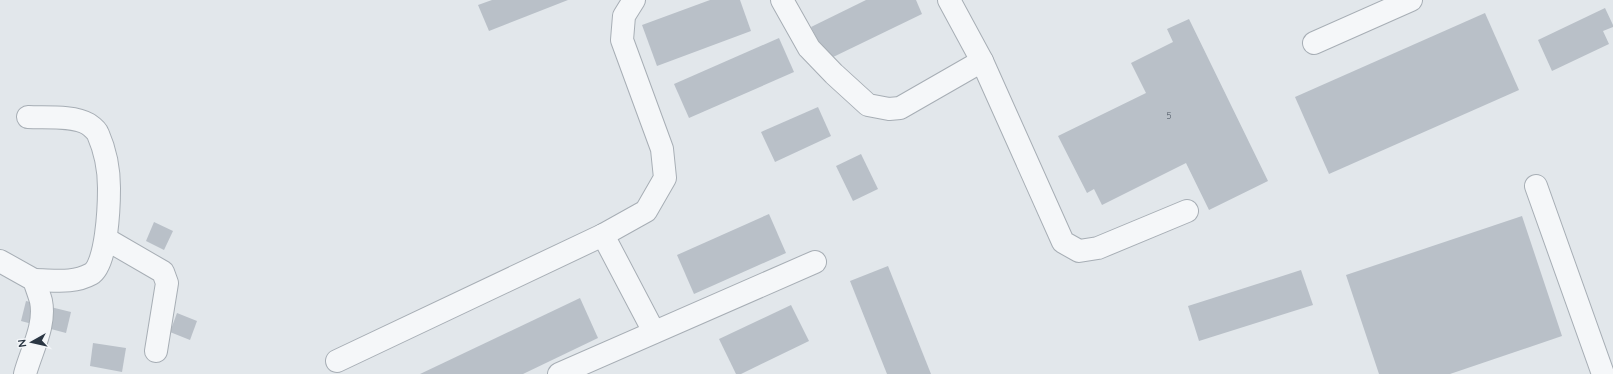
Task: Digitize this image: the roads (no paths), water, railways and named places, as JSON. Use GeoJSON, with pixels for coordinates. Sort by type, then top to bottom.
{"type":"FeatureCollection","features":[{"type":"Feature","properties":{"kind":"street"},"geometry":{"type":"LineString","coordinates":[[337,362],[603,235],[646,211],[665,178],[662,149],[622,40],[624,16],[634,0]]}},
{"type":"Feature","properties":{"kind":"street"},"geometry":{"type":"LineString","coordinates":[[782,0],[809,48],[834,74],[868,105],[878,108],[900,108],[982,61]]}},
{"type":"Feature","properties":{"kind":"street"},"geometry":{"type":"LineString","coordinates":[[949,0],[982,61],[1063,242],[1079,251],[1098,248],[1187,211]]}},
{"type":"Feature","properties":{"kind":"street"},"geometry":{"type":"LineString","coordinates":[[1314,43],[1411,0]]}},
{"type":"Feature","properties":{"kind":"street"},"geometry":{"type":"LineString","coordinates":[[0,261],[34,280],[72,281],[92,274],[99,265],[106,239],[110,187],[105,158],[98,133],[87,123],[72,119],[28,117]]}},
{"type":"Feature","properties":{"kind":"street"},"geometry":{"type":"LineString","coordinates":[[1536,186],[1604,374]]}},
{"type":"Feature","properties":{"kind":"street"},"geometry":{"type":"LineString","coordinates":[[603,235],[654,332]]}},
{"type":"Feature","properties":{"kind":"street"},"geometry":{"type":"LineString","coordinates":[[106,239],[163,272],[167,283],[156,352]]}},
{"type":"Feature","properties":{"kind":"street"},"geometry":{"type":"LineString","coordinates":[[559,374],[815,262]]}},
{"type":"Feature","properties":{"kind":"street"},"geometry":{"type":"LineString","coordinates":[[25,374],[36,342],[41,320],[41,302],[34,280]]}}]}
